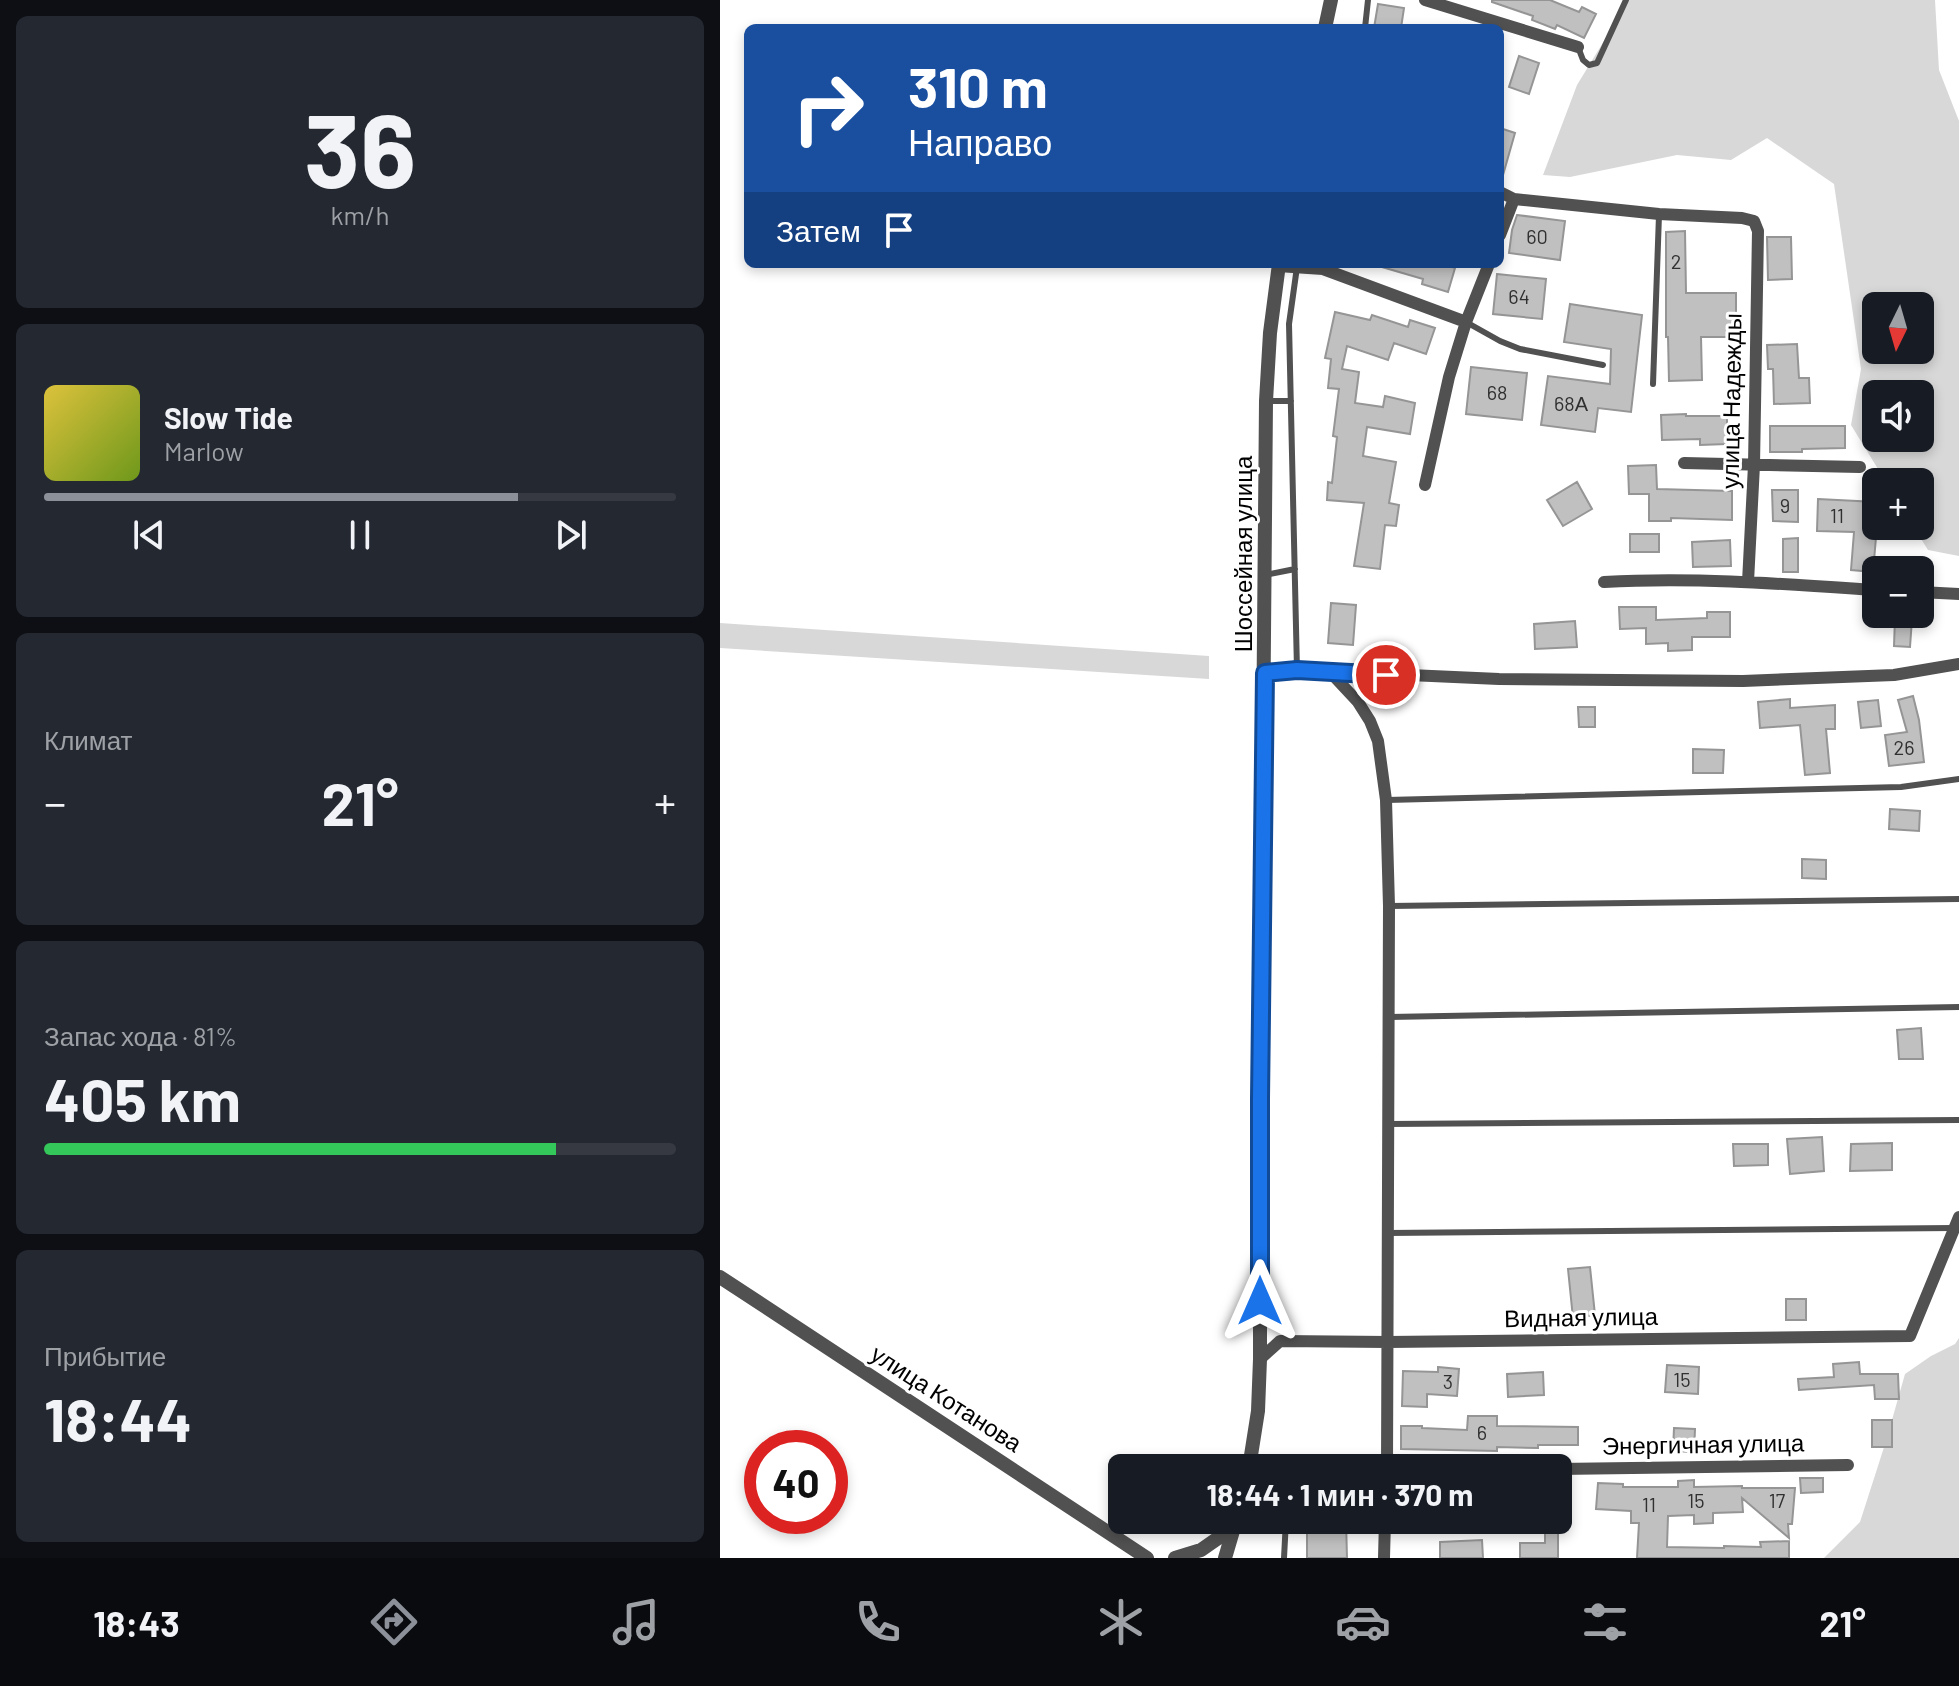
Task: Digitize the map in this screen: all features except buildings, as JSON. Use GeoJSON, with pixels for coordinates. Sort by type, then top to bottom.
{"type":"FeatureCollection","features":[{"type":"Feature","properties":{"kind":"street"},"geometry":{"type":"LineString","coordinates":[[1326,24],[1331,0]]}},
{"type":"Feature","properties":{"kind":"street"},"geometry":{"type":"LineString","coordinates":[[1425,0],[1503,24]]}},
{"type":"Feature","properties":{"kind":"street"},"geometry":{"type":"LineString","coordinates":[[1504,24],[1578,47]]}},
{"type":"Feature","properties":{"kind":"street"},"geometry":{"type":"LineString","coordinates":[[1504,194],[1514,199],[1659,214]]}},
{"type":"Feature","properties":{"kind":"street"},"geometry":{"type":"LineString","coordinates":[[1504,225],[1514,199]]}},
{"type":"Feature","properties":{"kind":"street","name":"улица Надежды"},"geometry":{"type":"LineString","coordinates":[[1659,214],[1742,218],[1754,221],[1758,231],[1754,465],[1748,582]]}},
{"type":"Feature","properties":{"kind":"street","name":"Шоссейная улица"},"geometry":{"type":"LineString","coordinates":[[1251,1454],[1258,1411],[1260,1359],[1266,401],[1278,268]]}},
{"type":"Feature","properties":{"kind":"street"},"geometry":{"type":"LineString","coordinates":[[1315,268],[1466,322]]}},
{"type":"Feature","properties":{"kind":"street"},"geometry":{"type":"LineString","coordinates":[[1425,485],[1449,377],[1487,268]]}},
{"type":"Feature","properties":{"kind":"street"},"geometry":{"type":"LineString","coordinates":[[1684,463],[1860,467]]}},
{"type":"Feature","properties":{"kind":"street"},"geometry":{"type":"LineString","coordinates":[[1604,582],[1748,582],[1862,589]]}},
{"type":"Feature","properties":{"kind":"street"},"geometry":{"type":"LineString","coordinates":[[1934,593],[1959,594]]}},
{"type":"Feature","properties":{"kind":"street"},"geometry":{"type":"LineString","coordinates":[[1265,673],[1297,670],[1499,679],[1743,681],[1894,675],[1959,664]]}},
{"type":"Feature","properties":{"kind":"street"},"geometry":{"type":"LineString","coordinates":[[1330,672],[1358,702],[1370,721],[1378,741],[1386,800],[1389,906],[1387,1454]]}},
{"type":"Feature","properties":{"kind":"street","name":"Видная улица"},"geometry":{"type":"LineString","coordinates":[[1260,1359],[1280,1341],[1910,1336],[1956,1222]]}},
{"type":"Feature","properties":{"kind":"street","name":"улица Котанова"},"geometry":{"type":"LineString","coordinates":[[720,1277],[1147,1558]]}},
{"type":"Feature","properties":{"kind":"street","name":"Энергичная улица"},"geometry":{"type":"LineString","coordinates":[[1572,1469],[1848,1465]]}},
{"type":"Feature","properties":{"kind":"street"},"geometry":{"type":"LineString","coordinates":[[1175,1558],[1201,1550],[1221,1534]]}},
{"type":"Feature","properties":{"kind":"street"},"geometry":{"type":"LineString","coordinates":[[1225,1558],[1232,1534]]}},
{"type":"Feature","properties":{"kind":"street"},"geometry":{"type":"LineString","coordinates":[[1384,1558],[1385,1534]]}},
{"type":"Feature","properties":{"kind":"lane"},"geometry":{"type":"LineString","coordinates":[[1365,24],[1368,0]]}},
{"type":"Feature","properties":{"kind":"lane"},"geometry":{"type":"LineString","coordinates":[[1578,47],[1583,60],[1589,65],[1597,63],[1626,0]]}},
{"type":"Feature","properties":{"kind":"lane"},"geometry":{"type":"LineString","coordinates":[[1653,384],[1659,214]]}},
{"type":"Feature","properties":{"kind":"lane"},"geometry":{"type":"LineString","coordinates":[[1297,670],[1289,324],[1298,268]]}},
{"type":"Feature","properties":{"kind":"lane"},"geometry":{"type":"LineString","coordinates":[[1466,322],[1520,349],[1603,365]]}},
{"type":"Feature","properties":{"kind":"lane"},"geometry":{"type":"LineString","coordinates":[[1266,401],[1291,401]]}},
{"type":"Feature","properties":{"kind":"lane"},"geometry":{"type":"LineString","coordinates":[[1265,575],[1295,569]]}},
{"type":"Feature","properties":{"kind":"lane"},"geometry":{"type":"LineString","coordinates":[[1386,800],[1901,787],[1959,779]]}},
{"type":"Feature","properties":{"kind":"lane"},"geometry":{"type":"LineString","coordinates":[[1389,906],[1959,899]]}},
{"type":"Feature","properties":{"kind":"lane"},"geometry":{"type":"LineString","coordinates":[[1389,1017],[1959,1007]]}},
{"type":"Feature","properties":{"kind":"lane"},"geometry":{"type":"LineString","coordinates":[[1388,1124],[1959,1120]]}},
{"type":"Feature","properties":{"kind":"lane"},"geometry":{"type":"LineString","coordinates":[[1387,1233],[1956,1222]]}},
{"type":"Feature","properties":{"kind":"lane"},"geometry":{"type":"LineString","coordinates":[[1284,1558],[1285,1534]]}},
{"type":"Feature","properties":{"kind":"shaded area"},"geometry":{"type":"Polygon","coordinates":[[[1629,0],[1935,0],[1939,70],[1959,121],[1959,556],[1928,550],[1922,540],[1934,540],[1934,468],[1877,468],[1868,452],[1934,452],[1934,380],[1862,380],[1862,443],[1851,425],[1861,369],[1834,184],[1767,138],[1731,160],[1677,155],[1570,177],[1543,175],[1577,85],[1629,0]]]}},
{"type":"Feature","properties":{"kind":"shaded area"},"geometry":{"type":"Polygon","coordinates":[[[720,623],[1209,656],[1209,679],[720,648],[720,623]]]}},
{"type":"Feature","properties":{"kind":"shaded area"},"geometry":{"type":"Polygon","coordinates":[[[1959,1338],[1959,1558],[1824,1558],[1860,1522],[1905,1374],[1955,1344],[1959,1338]]]}},
{"type":"Feature","properties":{"kind":"route"},"geometry":{"type":"LineString","coordinates":[[1260,1301],[1265,673],[1297,670],[1386,675]]}}]}
